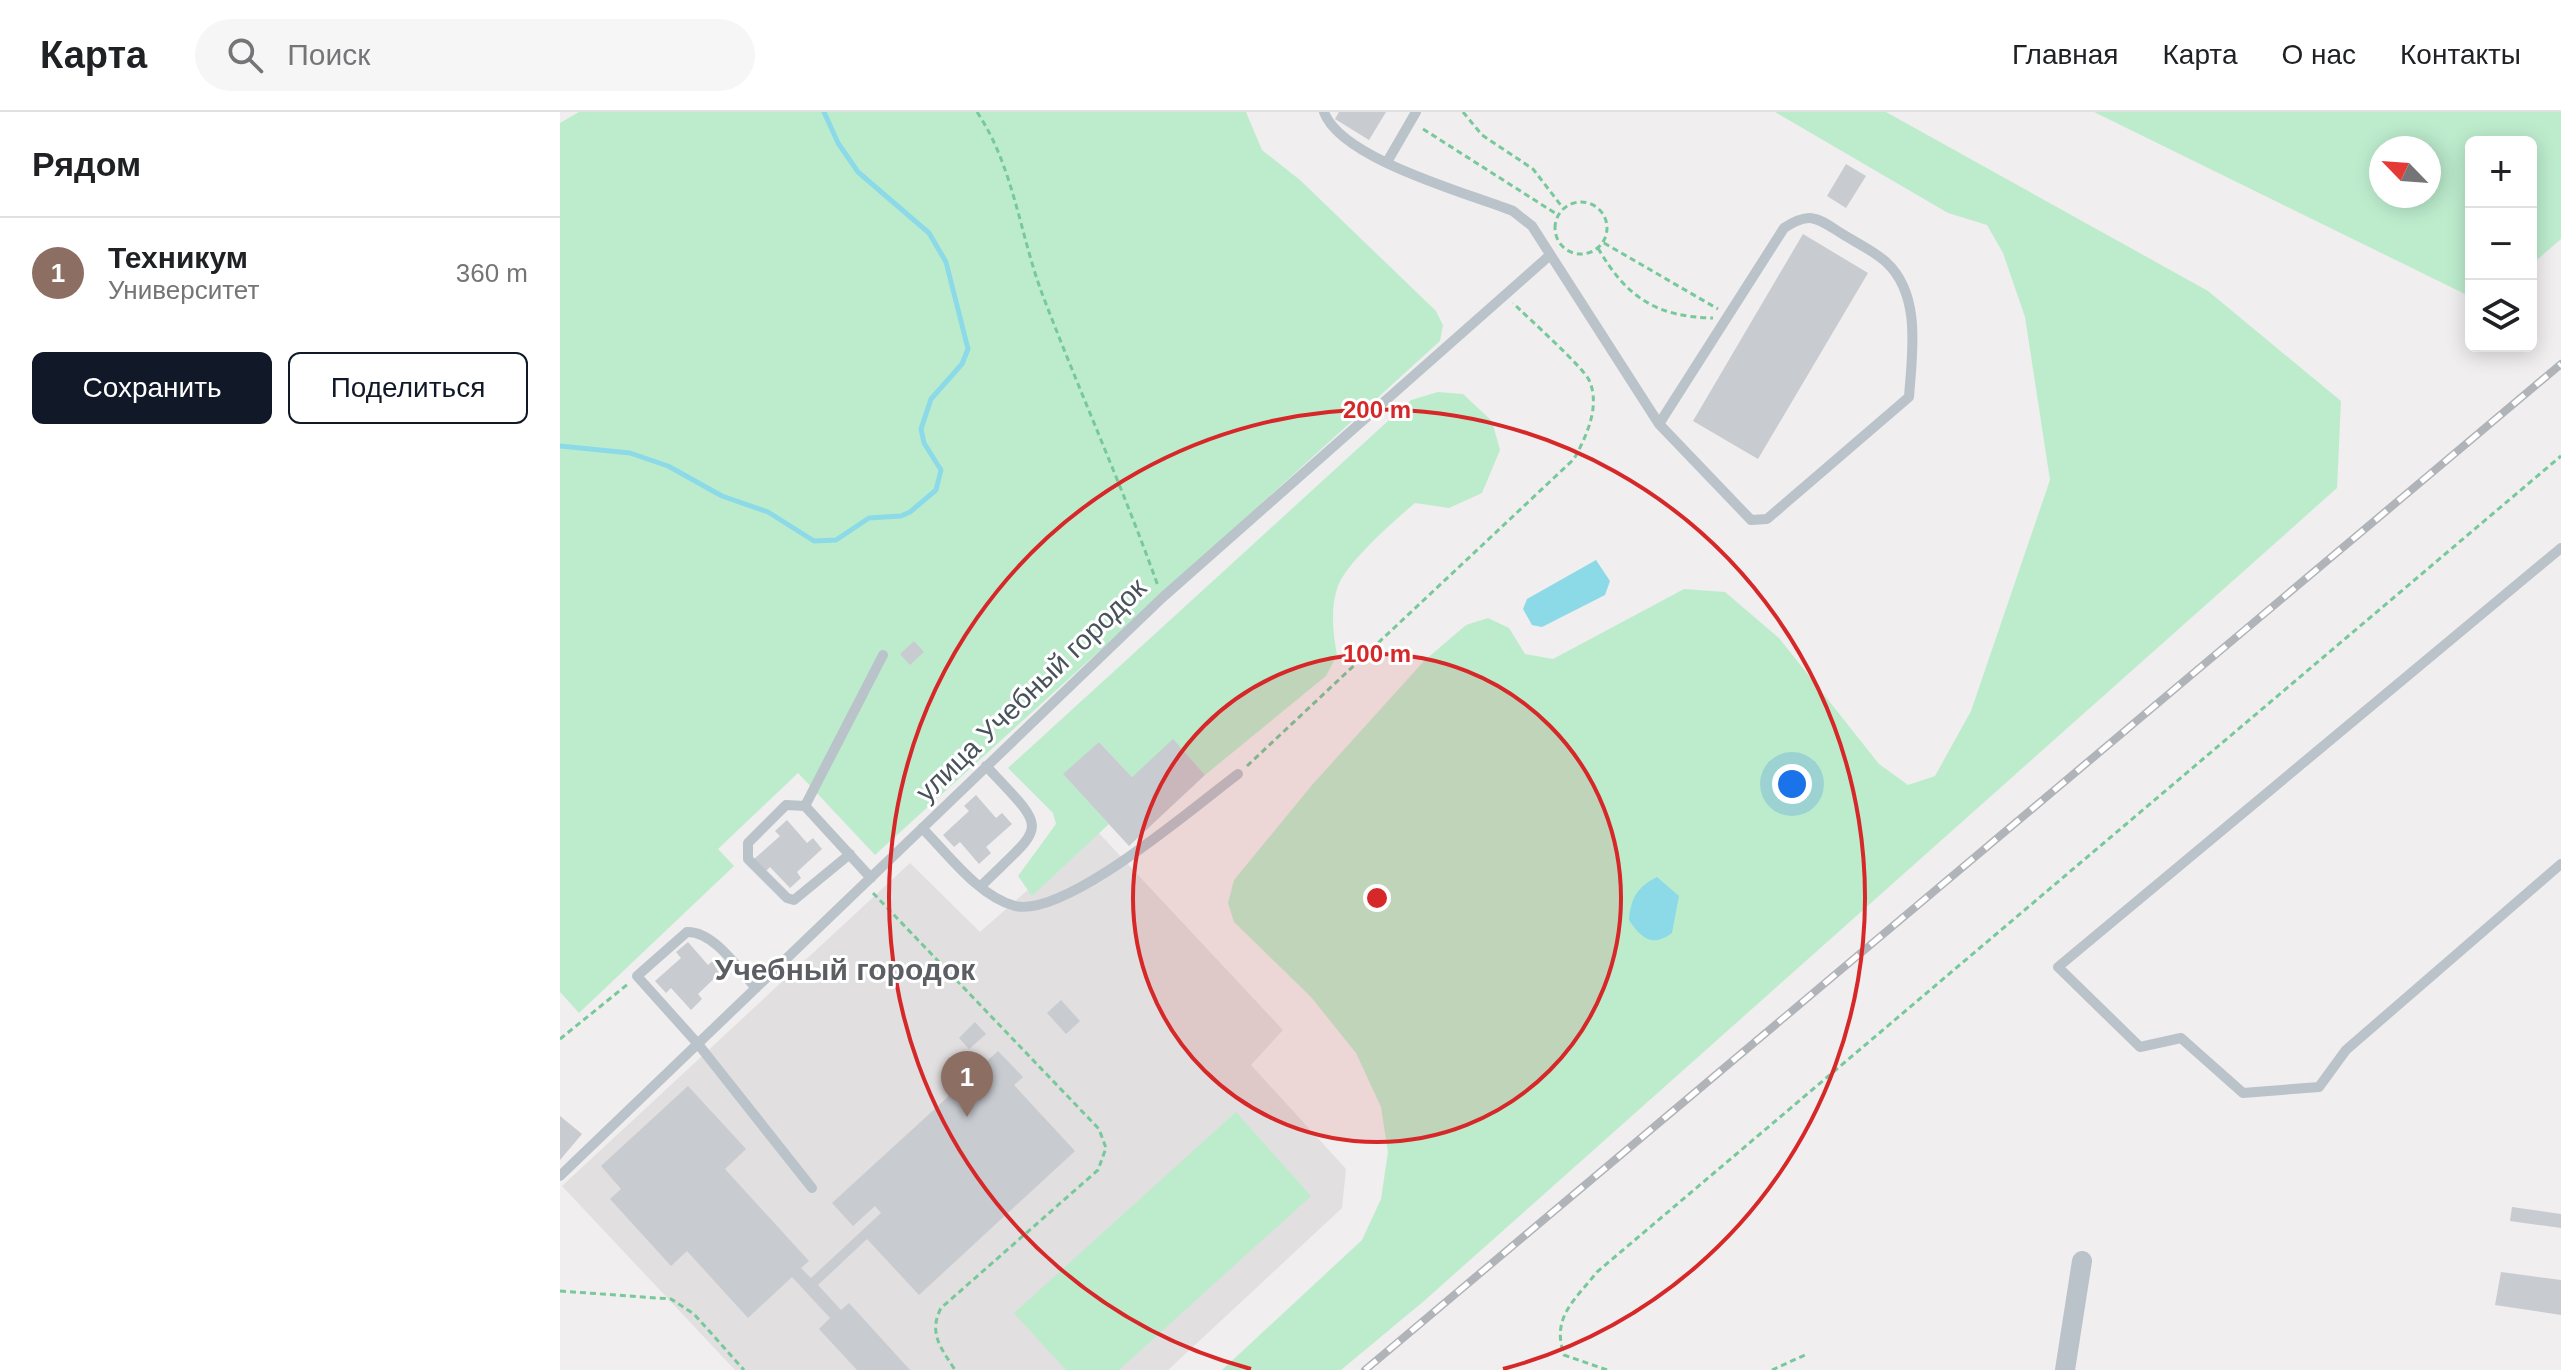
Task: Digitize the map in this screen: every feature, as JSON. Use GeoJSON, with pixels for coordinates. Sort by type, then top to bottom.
{"type":"FeatureCollection","features":[{"type":"Feature","properties":{"kind":"street"},"geometry":{"type":"LineString","coordinates":[[2065,1370],[2082,1261]]}},
{"type":"Feature","properties":{"kind":"lane"},"geometry":{"type":"LineString","coordinates":[[1324,112],[1329,126],[1387,162],[1513,211],[1532,226],[1659,424],[1751,520],[1767,519],[1909,397],[1913,338],[1902,284],[1886,262],[1816,217],[1799,218],[1784,228],[1659,424]]}},
{"type":"Feature","properties":{"kind":"lane"},"geometry":{"type":"LineString","coordinates":[[1387,162],[1414,117]]}},
{"type":"Feature","properties":{"kind":"lane","name":"улица Учебный городок"},"geometry":{"type":"LineString","coordinates":[[560,1176],[1162,598],[1549,256]]}},
{"type":"Feature","properties":{"kind":"lane"},"geometry":{"type":"LineString","coordinates":[[2561,548],[2058,967],[2140,1047],[2181,1038],[2243,1093],[2319,1087],[2346,1050],[2561,864]]}},
{"type":"Feature","properties":{"kind":"lane"},"geometry":{"type":"LineString","coordinates":[[805,806],[883,655]]}},
{"type":"Feature","properties":{"kind":"lane"},"geometry":{"type":"LineString","coordinates":[[981,886],[1030,838],[1035,826],[1031,813],[986,766]]}},
{"type":"Feature","properties":{"kind":"lane"},"geometry":{"type":"LineString","coordinates":[[922,828],[981,886],[1013,906],[1034,907],[1054,901],[1108,872],[1238,774]]}},
{"type":"Feature","properties":{"kind":"lane"},"geometry":{"type":"LineString","coordinates":[[850,854],[794,900],[787,898],[748,859],[748,843],[786,805],[805,806],[850,854],[868,881]]}},
{"type":"Feature","properties":{"kind":"lane"},"geometry":{"type":"LineString","coordinates":[[756,988],[708,938],[697,932],[687,932],[637,976],[698,1044],[812,1188]]}},
{"type":"Feature","properties":{"kind":"path"},"geometry":{"type":"LineString","coordinates":[[977,112],[1018,206],[1042,293],[1126,496],[1162,598]]}},
{"type":"Feature","properties":{"kind":"path"},"geometry":{"type":"LineString","coordinates":[[1463,112],[1482,135],[1533,169],[1563,208]]}},
{"type":"Feature","properties":{"kind":"path"},"geometry":{"type":"LineString","coordinates":[[1414,117],[1558,215]]}},
{"type":"Feature","properties":{"kind":"path"},"geometry":{"type":"LineString","coordinates":[[1578,202],[1594,206],[1607,227],[1598,248],[1577,254],[1564,248],[1556,236],[1558,215],[1563,208],[1578,202]]}},
{"type":"Feature","properties":{"kind":"path"},"geometry":{"type":"LineString","coordinates":[[1603,242],[1729,315]]}},
{"type":"Feature","properties":{"kind":"path"},"geometry":{"type":"LineString","coordinates":[[1598,248],[1633,294],[1651,307],[1692,317],[1729,315]]}},
{"type":"Feature","properties":{"kind":"path"},"geometry":{"type":"LineString","coordinates":[[1238,774],[1574,459],[1589,431],[1592,404],[1589,380],[1505,296]]}},
{"type":"Feature","properties":{"kind":"path"},"geometry":{"type":"LineString","coordinates":[[1607,1370],[1564,1355],[1557,1335],[1564,1314],[1597,1272],[2561,456]]}},
{"type":"Feature","properties":{"kind":"path"},"geometry":{"type":"LineString","coordinates":[[868,881],[1099,1129],[1106,1148],[1098,1170],[941,1308],[934,1322],[934,1335],[955,1370]]}},
{"type":"Feature","properties":{"kind":"path"},"geometry":{"type":"LineString","coordinates":[[560,1039],[637,976]]}},
{"type":"Feature","properties":{"kind":"path"},"geometry":{"type":"LineString","coordinates":[[560,1291],[671,1299],[694,1314],[744,1370]]}},
{"type":"Feature","properties":{"kind":"path"},"geometry":{"type":"LineString","coordinates":[[1772,1370],[1807,1354]]}},
{"type":"Feature","properties":{"kind":"shaded area"},"geometry":{"type":"Polygon","coordinates":[[[1096,830],[1283,1030],[1251,1065],[1346,1169],[1342,1208],[1168,1370],[735,1370],[562,1186],[910,863],[980,932],[1096,830]]]}},
{"type":"Feature","properties":{"kind":"green space"},"geometry":{"type":"Polygon","coordinates":[[[579,112],[1246,112],[1262,150],[1300,180],[1436,311],[1443,325],[1440,341],[875,855],[798,773],[718,849],[734,866],[579,1013],[560,992],[560,123],[579,112]]]}},
{"type":"Feature","properties":{"kind":"green space"},"geometry":{"type":"Polygon","coordinates":[[[1775,112],[1886,112],[2208,291],[2341,401],[2337,488],[1424,1301],[1341,1370],[1222,1370],[1362,1240],[1381,1199],[1388,1152],[1381,1107],[1356,1053],[1311,997],[1234,922],[1228,903],[1234,880],[1312,785],[1424,661],[1466,625],[1488,618],[1509,628],[1525,654],[1553,659],[1684,589],[1725,592],[1779,638],[1879,764],[1908,785],[1935,776],[1971,711],[2050,480],[2025,317],[2003,253],[1987,225],[1948,213],[1775,112]]]}},
{"type":"Feature","properties":{"kind":"green space"},"geometry":{"type":"Polygon","coordinates":[[[2094,112],[2561,112],[2561,239],[2537,260],[2537,136],[2465,136],[2465,294],[2094,112]]]}},
{"type":"Feature","properties":{"kind":"green space"},"geometry":{"type":"Polygon","coordinates":[[[1438,392],[1463,394],[1492,421],[1500,450],[1482,493],[1449,508],[1415,503],[1372,542],[1343,576],[1335,594],[1333,629],[1337,655],[1326,676],[1205,775],[1173,740],[1132,777],[1099,742],[1064,775],[1109,824],[1032,896],[1018,876],[1056,824],[1053,813],[1008,768],[1411,400],[1438,392]]]}},
{"type":"Feature","properties":{"kind":"green space"},"geometry":{"type":"Polygon","coordinates":[[[1236,1112],[1311,1196],[1119,1370],[1066,1370],[1014,1313],[1236,1112]]]}},
{"type":"Feature","properties":{"kind":"water"},"geometry":{"type":"Polygon","coordinates":[[[1596,560],[1610,581],[1605,595],[1542,627],[1532,625],[1523,609],[1527,599],[1596,560]]]}},
{"type":"Feature","properties":{"kind":"water"},"geometry":{"type":"Polygon","coordinates":[[[1657,877],[1679,896],[1672,933],[1653,940],[1638,932],[1629,920],[1636,894],[1657,877]]]}},
{"type":"Feature","properties":{"kind":"building"},"geometry":{"type":"Polygon","coordinates":[[[1339,112],[1386,112],[1369,140],[1335,119],[1339,112]]]}},
{"type":"Feature","properties":{"kind":"building"},"geometry":{"type":"Polygon","coordinates":[[[1846,164],[1866,176],[1846,208],[1827,196],[1846,164]]]}},
{"type":"Feature","properties":{"kind":"building"},"geometry":{"type":"Polygon","coordinates":[[[1803,234],[1868,273],[1758,459],[1693,421],[1803,234]]]}},
{"type":"Feature","properties":{"kind":"building"},"geometry":{"type":"Polygon","coordinates":[[[914,641],[924,652],[910,665],[900,654],[914,641]]]}},
{"type":"Feature","properties":{"kind":"building"},"geometry":{"type":"Polygon","coordinates":[[[1173,739],[1205,775],[1129,846],[1063,774],[1099,742],[1132,777],[1173,739]]]}},
{"type":"Feature","properties":{"kind":"building"},"geometry":{"type":"Polygon","coordinates":[[[976,795],[996,818],[1002,813],[1012,824],[986,847],[991,853],[979,864],[960,842],[954,847],[943,835],[969,811],[964,806],[976,795]]]}},
{"type":"Feature","properties":{"kind":"building"},"geometry":{"type":"Polygon","coordinates":[[[787,820],[807,843],[813,838],[822,849],[797,872],[801,878],[790,888],[770,867],[765,872],[754,859],[780,836],[775,831],[787,820]]]}},
{"type":"Feature","properties":{"kind":"building"},"geometry":{"type":"Polygon","coordinates":[[[688,942],[708,965],[714,960],[723,970],[698,994],[702,999],[691,1010],[671,988],[666,993],[655,981],[681,958],[676,952],[688,942]]]}},
{"type":"Feature","properties":{"kind":"building"},"geometry":{"type":"Polygon","coordinates":[[[1061,1000],[1080,1021],[1066,1034],[1047,1013],[1061,1000]]]}},
{"type":"Feature","properties":{"kind":"building"},"geometry":{"type":"Polygon","coordinates":[[[975,1022],[986,1034],[969,1049],[959,1038],[975,1022]]]}},
{"type":"Feature","properties":{"kind":"building"},"geometry":{"type":"Polygon","coordinates":[[[998,1051],[1023,1077],[1014,1085],[1075,1151],[919,1295],[867,1239],[818,1285],[841,1310],[849,1303],[910,1370],[857,1370],[819,1329],[830,1318],[792,1277],[748,1318],[687,1251],[671,1266],[610,1199],[621,1189],[601,1166],[688,1086],[746,1149],[725,1169],[809,1261],[801,1268],[811,1278],[881,1213],[875,1206],[853,1226],[832,1203],[998,1051]]]}},
{"type":"Feature","properties":{"kind":"building"},"geometry":{"type":"Polygon","coordinates":[[[560,1116],[582,1134],[560,1160],[560,1116]]]}},
{"type":"Feature","properties":{"kind":"building"},"geometry":{"type":"Polygon","coordinates":[[[2512,1207],[2561,1214],[2561,1228],[2510,1221],[2512,1207]]]}},
{"type":"Feature","properties":{"kind":"building"},"geometry":{"type":"Polygon","coordinates":[[[2501,1272],[2561,1280],[2561,1315],[2495,1305],[2501,1272]]]}},
{"type":"Feature","properties":{"kind":"waterway"},"geometry":{"type":"LineString","coordinates":[[560,446],[630,453],[668,466],[722,496],[768,512],[814,541],[836,540],[869,518],[901,516],[936,490],[941,470],[924,443],[921,429],[931,399],[962,364],[968,349],[946,262],[929,233],[858,172],[838,143],[824,112]]}},
{"type":"Feature","properties":{"kind":"railway"},"geometry":{"type":"LineString","coordinates":[[1365,1370],[2561,364]]}},
{"type":"Feature","properties":{"kind":"place","name":"Техникум"},"geometry":{"type":"Point","coordinates":[967,1117]}},
{"type":"Feature","properties":{"kind":"district","name":"Учебный городок"},"geometry":{"type":"Point","coordinates":[845,969]}}]}
